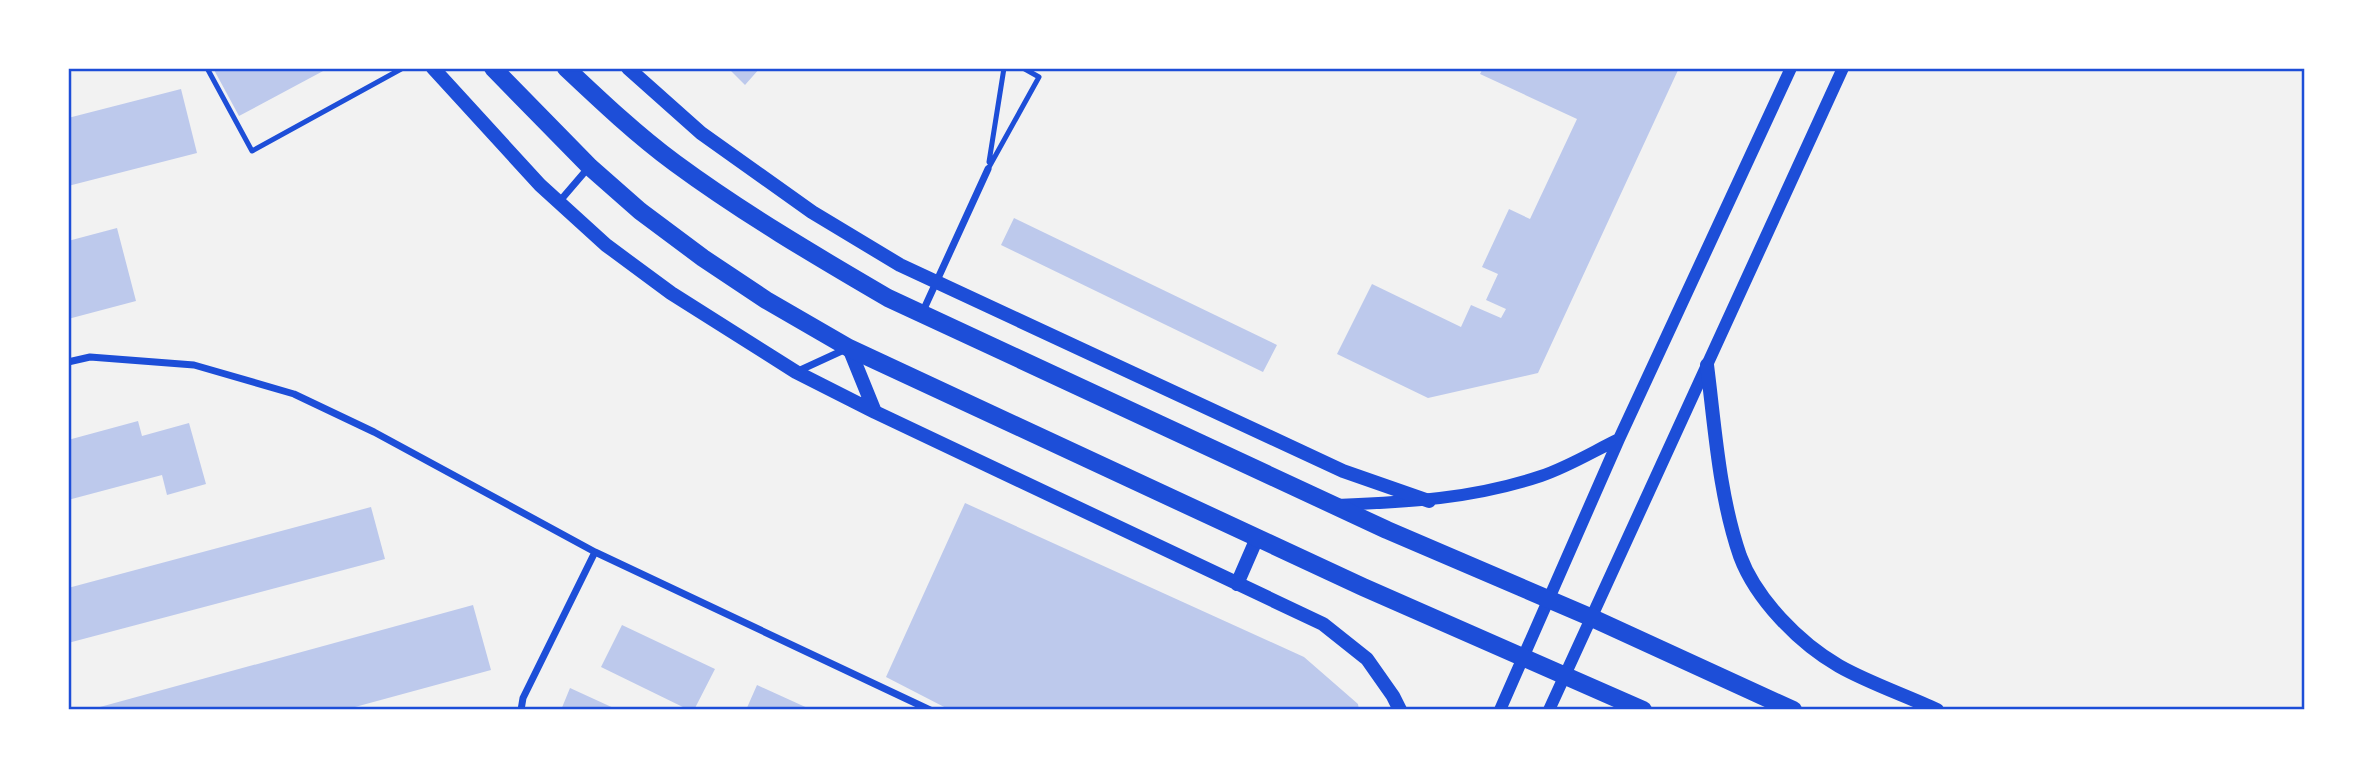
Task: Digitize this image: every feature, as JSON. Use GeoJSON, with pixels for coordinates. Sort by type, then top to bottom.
{"type":"FeatureCollection","features":[{"type":"Feature","properties":{"kind":"main road"},"geometry":{"type":"LineString","coordinates":[[433,68],[484,126],[559,202],[606,245],[671,293],[796,372],[1323,624],[1367,659],[1393,696],[1399,710]]}},
{"type":"Feature","properties":{"kind":"main road"},"geometry":{"type":"LineString","coordinates":[[493,68],[590,167],[640,211],[766,300],[849,348],[1257,538],[1643,710]]}},
{"type":"Feature","properties":{"kind":"main road"},"geometry":{"type":"LineString","coordinates":[[566,68],[675,163],[813,254],[888,298],[1334,505],[1591,617],[1793,710]]}},
{"type":"Feature","properties":{"kind":"main road"},"geometry":{"type":"LineString","coordinates":[[628,68],[701,133],[811,212],[900,265],[1343,471],[1429,501]]}},
{"type":"Feature","properties":{"kind":"main road"},"geometry":{"type":"LineString","coordinates":[[849,348],[875,412]]}},
{"type":"Feature","properties":{"kind":"main road"},"geometry":{"type":"LineString","coordinates":[[1707,365],[1727,507],[1741,558],[1766,602],[1800,638],[1839,666],[1937,710]]}},
{"type":"Feature","properties":{"kind":"main road"},"geometry":{"type":"LineString","coordinates":[[1237,584],[1257,538]]}},
{"type":"Feature","properties":{"kind":"street"},"geometry":{"type":"LineString","coordinates":[[1500,710],[1619,439],[1791,68]]}},
{"type":"Feature","properties":{"kind":"street"},"geometry":{"type":"LineString","coordinates":[[1549,710],[1843,68]]}},
{"type":"Feature","properties":{"kind":"street"},"geometry":{"type":"LineString","coordinates":[[559,202],[590,167]]}},
{"type":"Feature","properties":{"kind":"street"},"geometry":{"type":"LineString","coordinates":[[922,314],[988,169]]}},
{"type":"Feature","properties":{"kind":"street"},"geometry":{"type":"LineString","coordinates":[[796,372],[849,348]]}},
{"type":"Feature","properties":{"kind":"street"},"geometry":{"type":"LineString","coordinates":[[68,362],[90,357],[194,365],[293,394],[374,432],[595,552],[930,710]]}},
{"type":"Feature","properties":{"kind":"street"},"geometry":{"type":"LineString","coordinates":[[1334,505],[1429,501],[1492,491],[1543,476],[1619,439]]}},
{"type":"Feature","properties":{"kind":"street"},"geometry":{"type":"LineString","coordinates":[[521,710],[523,698],[595,552]]}},
{"type":"Feature","properties":{"kind":"lane"},"geometry":{"type":"LineString","coordinates":[[207,68],[252,151],[403,68]]}},
{"type":"Feature","properties":{"kind":"lane"},"geometry":{"type":"LineString","coordinates":[[988,169],[1003,68]]}},
{"type":"Feature","properties":{"kind":"lane"},"geometry":{"type":"LineString","coordinates":[[988,169],[1039,77],[1024,68]]}},
{"type":"Feature","properties":{"kind":"building"},"geometry":{"type":"Polygon","coordinates":[[[213,68],[324,68],[325,70],[239,116],[213,68]]]}},
{"type":"Feature","properties":{"kind":"building"},"geometry":{"type":"Polygon","coordinates":[[[728,68],[760,68],[745,85],[728,68]]]}},
{"type":"Feature","properties":{"kind":"building"},"geometry":{"type":"Polygon","coordinates":[[[1483,68],[1679,68],[1538,373],[1428,398],[1337,354],[1372,284],[1461,327],[1471,305],[1501,318],[1506,309],[1486,300],[1498,274],[1482,267],[1509,209],[1530,219],[1577,119],[1480,74],[1483,68]]]}},
{"type":"Feature","properties":{"kind":"building"},"geometry":{"type":"Polygon","coordinates":[[[181,89],[197,153],[68,186],[68,118],[181,89]]]}},
{"type":"Feature","properties":{"kind":"building"},"geometry":{"type":"Polygon","coordinates":[[[1014,218],[1277,345],[1263,372],[1001,245],[1014,218]]]}},
{"type":"Feature","properties":{"kind":"building"},"geometry":{"type":"Polygon","coordinates":[[[117,228],[136,301],[68,319],[68,241],[117,228]]]}},
{"type":"Feature","properties":{"kind":"building"},"geometry":{"type":"Polygon","coordinates":[[[138,421],[142,436],[189,423],[206,484],[167,495],[162,475],[68,500],[68,440],[138,421]]]}},
{"type":"Feature","properties":{"kind":"building"},"geometry":{"type":"Polygon","coordinates":[[[965,503],[1304,657],[1358,704],[1359,710],[950,710],[886,677],[965,503]]]}},
{"type":"Feature","properties":{"kind":"building"},"geometry":{"type":"Polygon","coordinates":[[[371,507],[385,559],[68,643],[68,588],[371,507]]]}},
{"type":"Feature","properties":{"kind":"building"},"geometry":{"type":"Polygon","coordinates":[[[473,605],[491,670],[344,710],[89,710],[473,605]]]}},
{"type":"Feature","properties":{"kind":"building"},"geometry":{"type":"Polygon","coordinates":[[[622,625],[715,669],[694,710],[601,667],[622,625]]]}},
{"type":"Feature","properties":{"kind":"building"},"geometry":{"type":"Polygon","coordinates":[[[757,685],[812,710],[746,710],[757,685]]]}},
{"type":"Feature","properties":{"kind":"building"},"geometry":{"type":"Polygon","coordinates":[[[570,688],[618,710],[561,710],[570,688]]]}}]}
